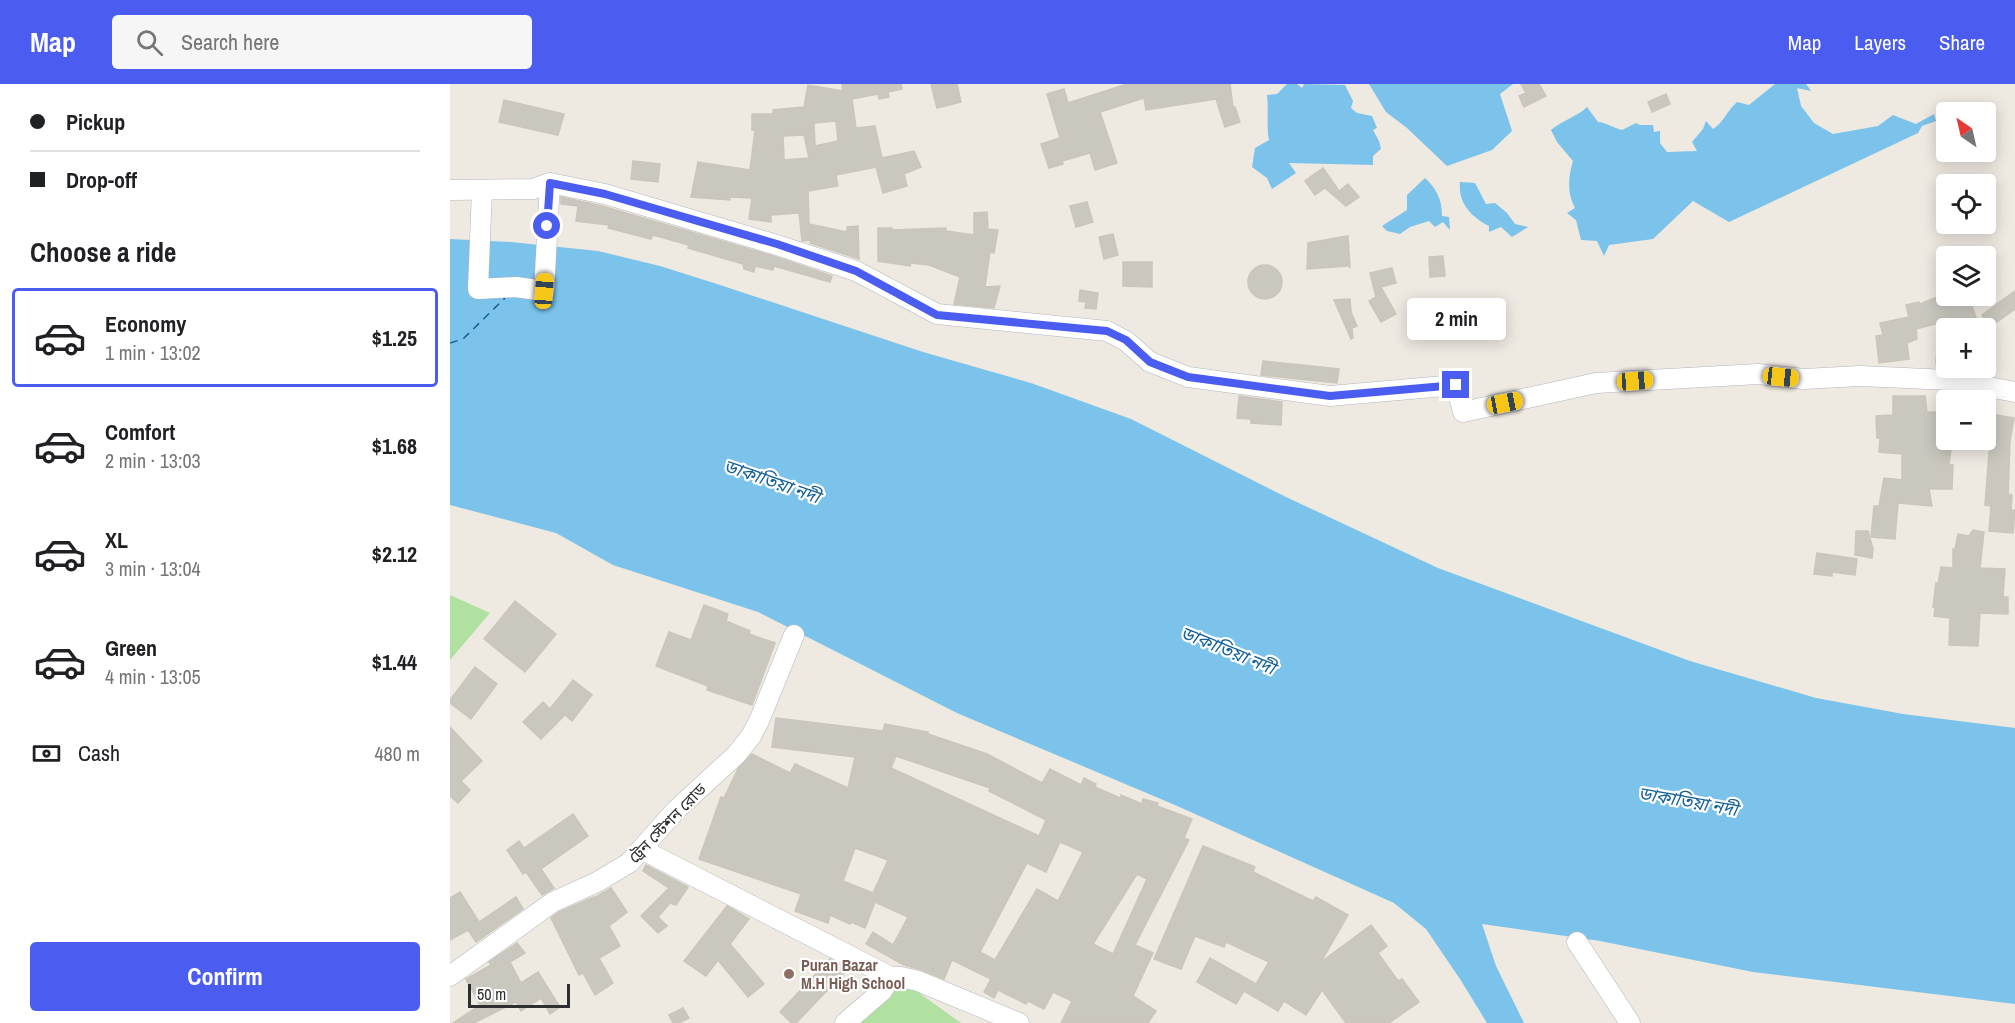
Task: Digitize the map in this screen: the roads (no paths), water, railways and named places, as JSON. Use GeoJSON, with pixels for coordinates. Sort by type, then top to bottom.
{"type":"FeatureCollection","features":[{"type":"Feature","properties":{"kind":"street"},"geometry":{"type":"LineString","coordinates":[[482,190],[478,289],[516,287],[544,291],[550,183]]}},
{"type":"Feature","properties":{"kind":"street"},"geometry":{"type":"LineString","coordinates":[[450,190],[533,189],[550,183],[605,194],[777,244],[856,271],[937,315],[1107,331],[1126,340],[1150,362],[1188,377],[1330,396],[1456,385],[1463,412],[1596,383],[1758,374],[1804,379],[1860,376],[1948,380],[2015,392]]}},
{"type":"Feature","properties":{"kind":"street","name":"ট্রেন স্টেশন রোড"},"geometry":{"type":"LineString","coordinates":[[450,976],[553,902],[629,864],[676,810],[736,754],[751,736],[794,635]]}},
{"type":"Feature","properties":{"kind":"street"},"geometry":{"type":"LineString","coordinates":[[641,849],[891,977],[918,981],[1019,1023]]}},
{"type":"Feature","properties":{"kind":"street"},"geometry":{"type":"LineString","coordinates":[[1577,942],[1630,1023]]}},
{"type":"Feature","properties":{"kind":"street"},"geometry":{"type":"LineString","coordinates":[[845,1023],[882,991],[891,977]]}},
{"type":"Feature","properties":{"kind":"water"},"geometry":{"type":"Polygon","coordinates":[[[1287,84],[1297,84],[1302,88],[1304,84],[1345,85],[1353,101],[1351,108],[1357,113],[1372,116],[1377,128],[1373,130],[1381,149],[1373,156],[1373,165],[1289,163],[1296,173],[1272,189],[1267,178],[1252,167],[1255,148],[1269,140],[1267,95],[1277,94],[1287,84]]]}},
{"type":"Feature","properties":{"kind":"water"},"geometry":{"type":"Polygon","coordinates":[[[1369,84],[1513,84],[1500,94],[1512,131],[1492,150],[1447,166],[1407,128],[1386,112],[1369,84]]]}},
{"type":"Feature","properties":{"kind":"water"},"geometry":{"type":"Polygon","coordinates":[[[1775,84],[1806,84],[1811,91],[1797,88],[1801,106],[1814,123],[1833,134],[1878,126],[1893,115],[1916,124],[1934,114],[1936,121],[1922,126],[1918,133],[1729,222],[1693,201],[1653,239],[1609,245],[1604,256],[1597,241],[1581,240],[1576,220],[1567,213],[1575,208],[1569,185],[1573,161],[1557,142],[1551,130],[1587,107],[1598,122],[1622,130],[1636,123],[1653,125],[1654,132],[1660,131],[1660,143],[1667,152],[1697,151],[1692,142],[1703,129],[1706,121],[1713,129],[1737,102],[1749,105],[1775,84]]]}},
{"type":"Feature","properties":{"kind":"water"},"geometry":{"type":"Polygon","coordinates":[[[1425,178],[1438,195],[1442,216],[1449,217],[1450,230],[1443,222],[1435,227],[1429,221],[1410,227],[1400,234],[1387,231],[1382,226],[1407,210],[1407,195],[1425,178]]]}},
{"type":"Feature","properties":{"kind":"water"},"geometry":{"type":"Polygon","coordinates":[[[1460,182],[1475,183],[1486,204],[1495,203],[1515,224],[1528,227],[1512,237],[1501,227],[1489,232],[1489,226],[1467,209],[1461,197],[1460,182]]]}},
{"type":"Feature","properties":{"kind":"water","name":"ডাকাতিয়া নদী"},"geometry":{"type":"Polygon","coordinates":[[[450,239],[511,242],[598,251],[660,266],[923,352],[1031,383],[1131,419],[1286,497],[1438,568],[1690,661],[1816,698],[1903,714],[2015,728],[2015,1004],[1753,972],[1600,941],[1482,924],[1496,966],[1524,1023],[1487,1023],[1426,929],[1394,903],[1175,805],[957,713],[758,612],[613,565],[556,533],[450,505],[450,239]]]}},
{"type":"Feature","properties":{"kind":"place","name":"Puran Bazar M.H High School"},"geometry":{"type":"Point","coordinates":[789,974]}}]}
